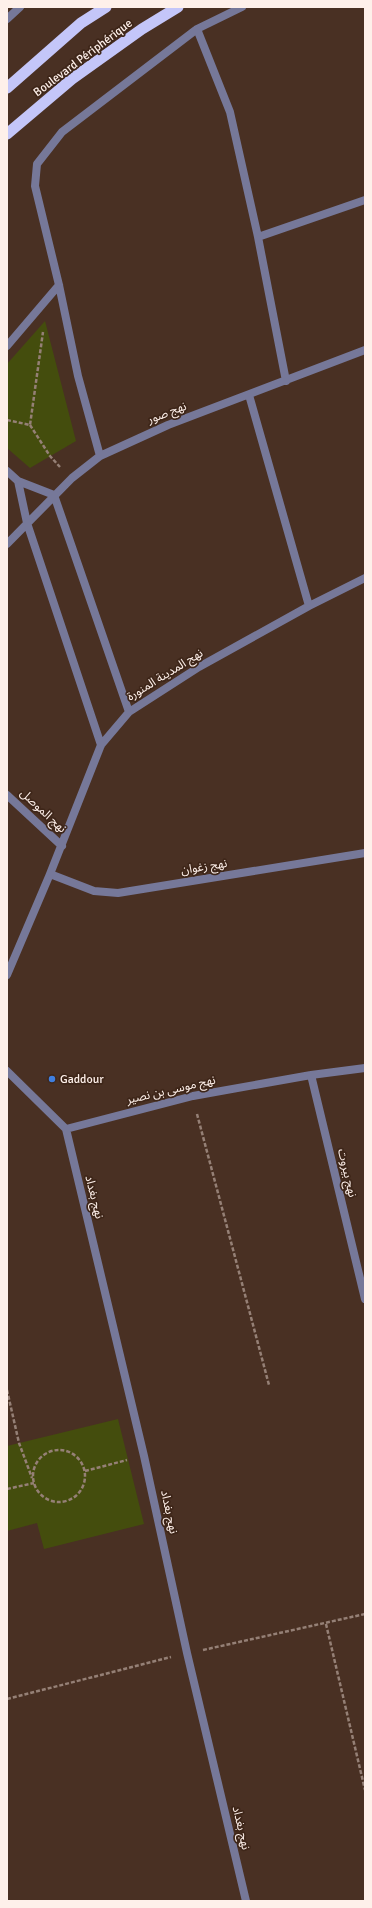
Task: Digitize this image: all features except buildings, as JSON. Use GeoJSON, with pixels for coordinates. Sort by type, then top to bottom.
{"type":"FeatureCollection","features":[{"type":"Feature","properties":{"kind":"highway","name":"Boulevard Périphérique"},"geometry":{"type":"LineString","coordinates":[[7,88],[82,23],[106,7]]}},
{"type":"Feature","properties":{"kind":"highway","name":"Boulevard Périphérique"},"geometry":{"type":"LineString","coordinates":[[7,134],[72,79],[142,29],[178,7]]}},
{"type":"Feature","properties":{"kind":"street"},"geometry":{"type":"LineString","coordinates":[[7,19],[20,7]]}},
{"type":"Feature","properties":{"kind":"street"},"geometry":{"type":"LineString","coordinates":[[100,456],[78,376],[59,285],[34,186],[36,164],[62,132],[197,29],[242,7]]}},
{"type":"Feature","properties":{"kind":"street"},"geometry":{"type":"LineString","coordinates":[[197,29],[230,112],[258,237],[286,381]]}},
{"type":"Feature","properties":{"kind":"street"},"geometry":{"type":"LineString","coordinates":[[258,237],[365,200]]}},
{"type":"Feature","properties":{"kind":"street"},"geometry":{"type":"LineString","coordinates":[[7,346],[59,285]]}},
{"type":"Feature","properties":{"kind":"street","name":"نهج صور"},"geometry":{"type":"LineString","coordinates":[[7,544],[54,495],[72,478],[100,456],[168,425],[365,350]]}},
{"type":"Feature","properties":{"kind":"street"},"geometry":{"type":"LineString","coordinates":[[249,395],[309,606]]}},
{"type":"Feature","properties":{"kind":"street"},"geometry":{"type":"LineString","coordinates":[[7,471],[18,481],[54,495],[129,712]]}},
{"type":"Feature","properties":{"kind":"street"},"geometry":{"type":"LineString","coordinates":[[18,481],[27,522],[101,745]]}},
{"type":"Feature","properties":{"kind":"street","name":"نهج المدينة المنورة"},"geometry":{"type":"LineString","coordinates":[[7,975],[62,846],[101,745],[129,712],[199,667],[309,606],[365,578]]}},
{"type":"Feature","properties":{"kind":"street","name":"نهج الموصل"},"geometry":{"type":"LineString","coordinates":[[7,795],[62,846]]}},
{"type":"Feature","properties":{"kind":"street","name":"نهج زغوان"},"geometry":{"type":"LineString","coordinates":[[50,874],[94,891],[118,893],[365,853]]}},
{"type":"Feature","properties":{"kind":"street","name":"نهج موسى بن نصير"},"geometry":{"type":"LineString","coordinates":[[66,1129],[193,1096],[311,1075],[365,1068]]}},
{"type":"Feature","properties":{"kind":"street"},"geometry":{"type":"LineString","coordinates":[[7,1071],[66,1129]]}},
{"type":"Feature","properties":{"kind":"street","name":"نهج بيروت"},"geometry":{"type":"LineString","coordinates":[[311,1075],[365,1299]]}},
{"type":"Feature","properties":{"kind":"street","name":"نهج بغداد"},"geometry":{"type":"LineString","coordinates":[[66,1129],[144,1456],[246,1901]]}},
{"type":"Feature","properties":{"kind":"path"},"geometry":{"type":"LineString","coordinates":[[44,328],[30,425],[50,456],[72,478]]}},
{"type":"Feature","properties":{"kind":"path"},"geometry":{"type":"LineString","coordinates":[[7,420],[30,425]]}},
{"type":"Feature","properties":{"kind":"path"},"geometry":{"type":"LineString","coordinates":[[193,1096],[269,1385]]}},
{"type":"Feature","properties":{"kind":"path"},"geometry":{"type":"LineString","coordinates":[[7,1390],[19,1443],[34,1483],[42,1496],[50,1500],[61,1502],[70,1500],[78,1494],[83,1487],[85,1471],[82,1462],[76,1455],[59,1449],[50,1451],[38,1460],[34,1469],[34,1483]]}},
{"type":"Feature","properties":{"kind":"path"},"geometry":{"type":"LineString","coordinates":[[85,1471],[144,1456]]}},
{"type":"Feature","properties":{"kind":"path"},"geometry":{"type":"LineString","coordinates":[[7,1490],[34,1483]]}},
{"type":"Feature","properties":{"kind":"path"},"geometry":{"type":"LineString","coordinates":[[326,1624],[365,1790]]}},
{"type":"Feature","properties":{"kind":"green space"},"geometry":{"type":"Polygon","coordinates":[[[45,321],[76,441],[30,468],[7,448],[7,364],[45,321]]]}},
{"type":"Feature","properties":{"kind":"green space"},"geometry":{"type":"Polygon","coordinates":[[[118,1419],[144,1524],[44,1549],[37,1523],[7,1531],[7,1446],[118,1419]]]}},
{"type":"Feature","properties":{"kind":"place","name":"Gaddour"},"geometry":{"type":"Point","coordinates":[52,1079]}}]}
